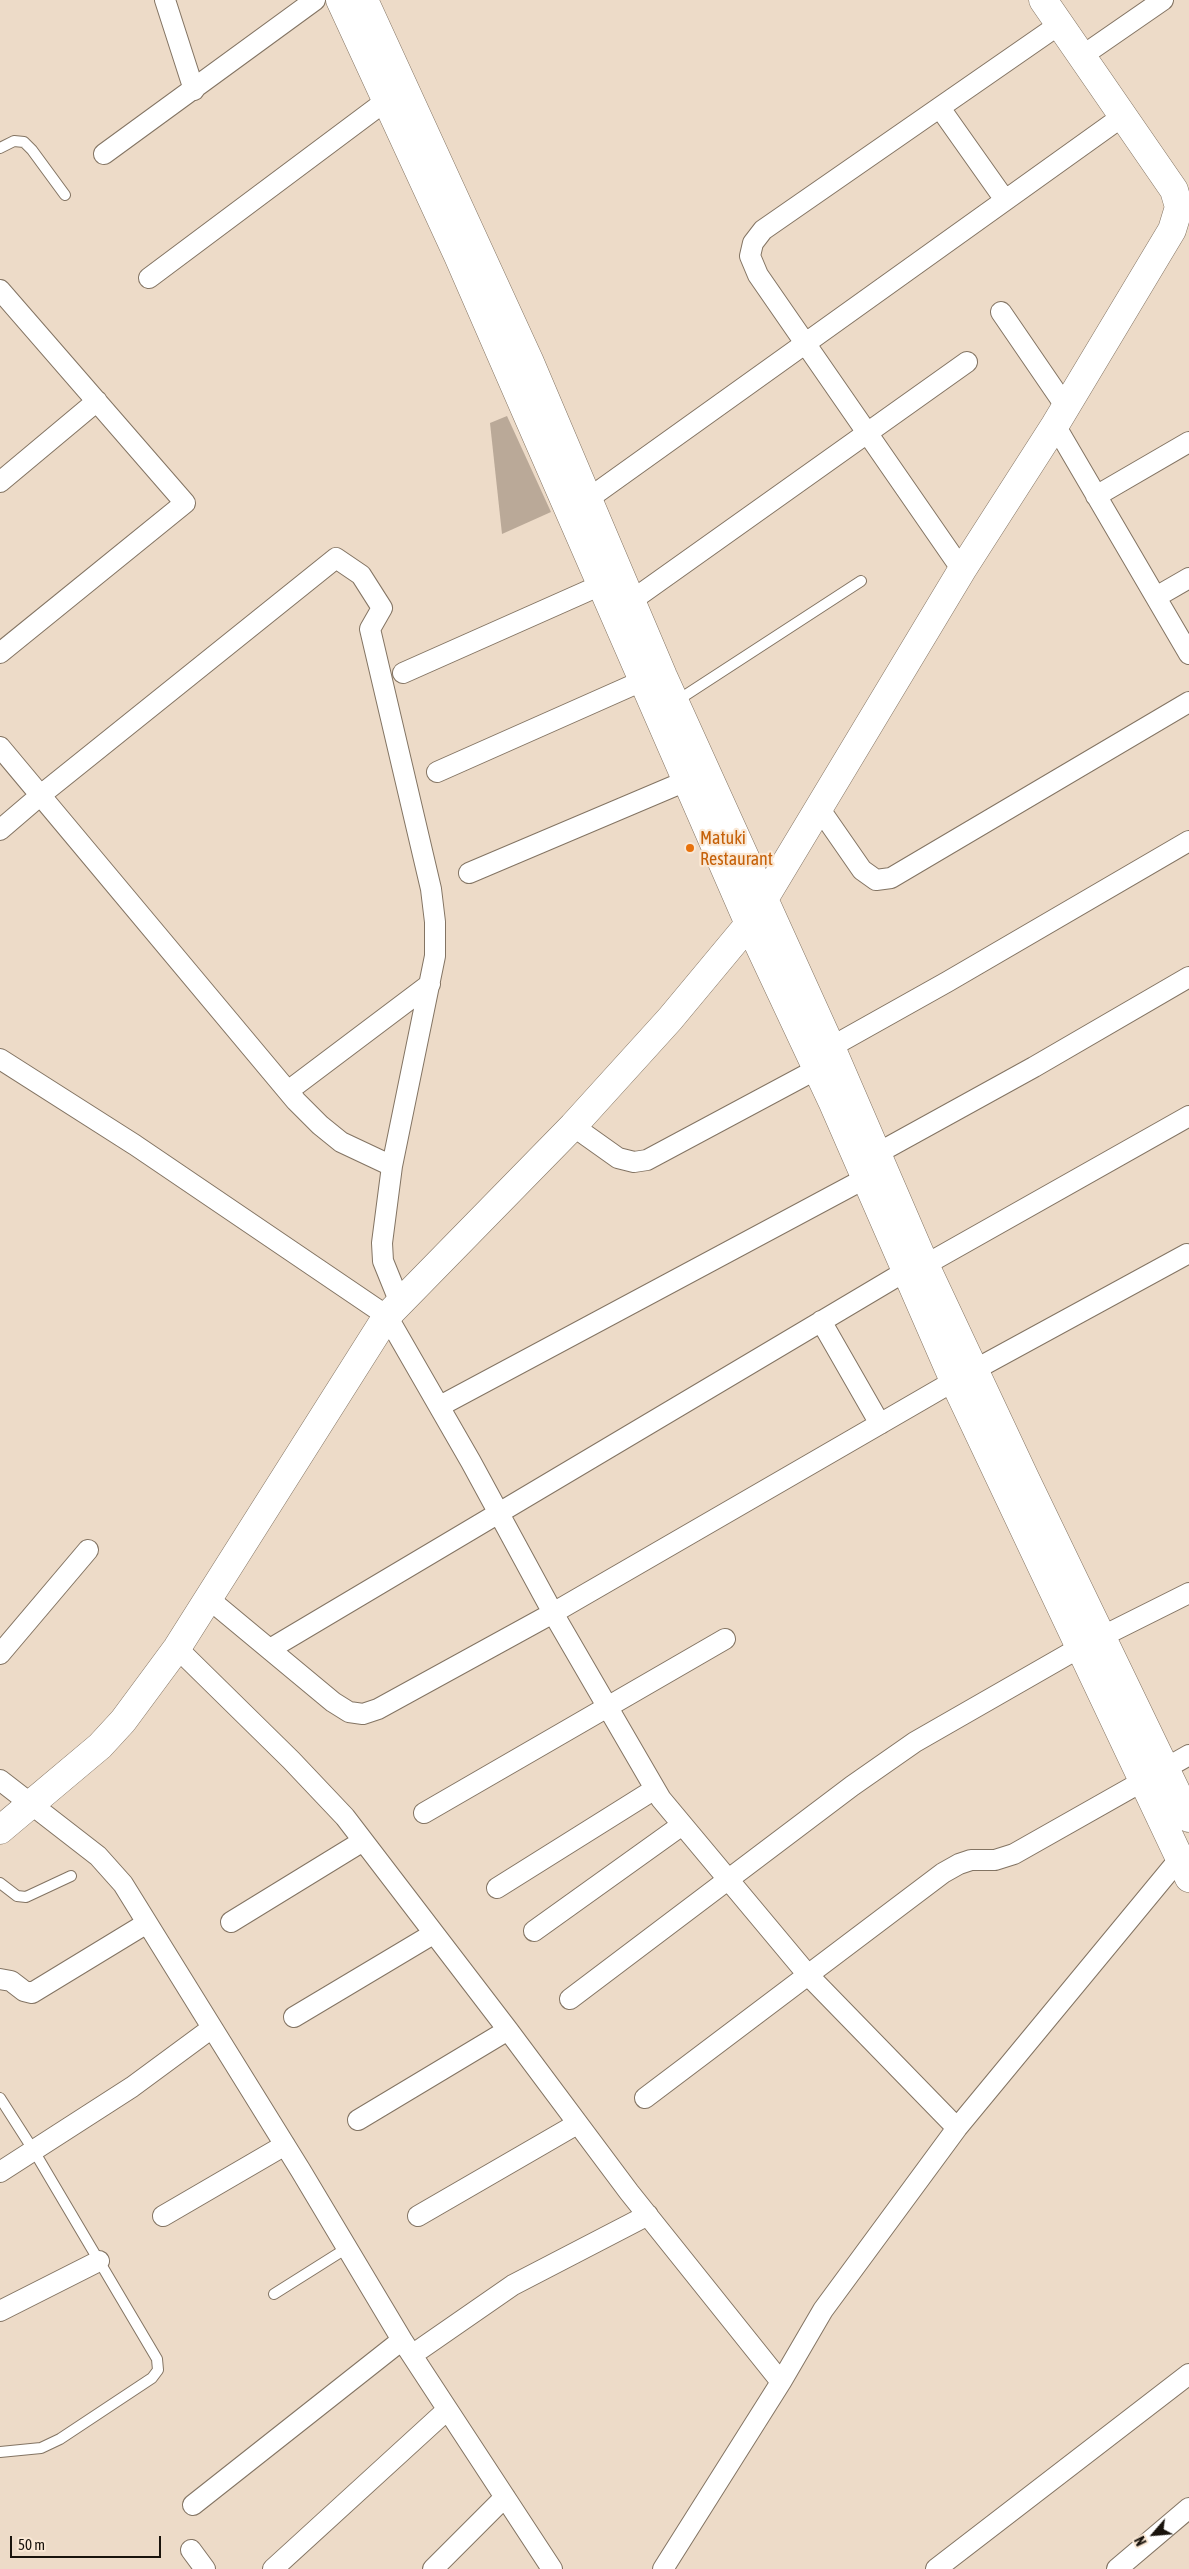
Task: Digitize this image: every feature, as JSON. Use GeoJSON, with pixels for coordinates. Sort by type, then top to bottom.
{"type":"FeatureCollection","features":[{"type":"Feature","properties":{"kind":"street"},"geometry":{"type":"LineString","coordinates":[[165,0],[194,90]]}},
{"type":"Feature","properties":{"kind":"street"},"geometry":{"type":"LineString","coordinates":[[104,154],[315,0]]}},
{"type":"Feature","properties":{"kind":"street"},"geometry":{"type":"LineString","coordinates":[[340,0],[462,265],[749,924],[878,1153],[915,1268]]}},
{"type":"Feature","properties":{"kind":"street"},"geometry":{"type":"LineString","coordinates":[[364,0],[501,299],[674,702],[762,900],[824,1058],[866,1178],[915,1268],[964,1376],[1090,1641],[1165,1768],[1189,1818]]}},
{"type":"Feature","properties":{"kind":"street"},"geometry":{"type":"LineString","coordinates":[[0,1830],[100,1746],[123,1721],[178,1648],[393,1309],[573,1126],[670,1019],[749,924],[962,570],[1060,416],[1172,230],[1184,215],[1174,190],[1043,0]]}},
{"type":"Feature","properties":{"kind":"street"},"geometry":{"type":"LineString","coordinates":[[1082,56],[1163,0]]}},
{"type":"Feature","properties":{"kind":"street"},"geometry":{"type":"LineString","coordinates":[[962,570],[758,275],[750,256],[753,243],[763,230],[1060,24]]}},
{"type":"Feature","properties":{"kind":"street"},"geometry":{"type":"LineString","coordinates":[[149,278],[387,100]]}},
{"type":"Feature","properties":{"kind":"street"},"geometry":{"type":"LineString","coordinates":[[940,108],[1005,200]]}},
{"type":"Feature","properties":{"kind":"street"},"geometry":{"type":"LineString","coordinates":[[588,499],[1123,116]]}},
{"type":"Feature","properties":{"kind":"street"},"geometry":{"type":"LineString","coordinates":[[0,653],[185,504],[97,400],[2,297]]}},
{"type":"Feature","properties":{"kind":"street"},"geometry":{"type":"LineString","coordinates":[[1001,312],[1060,416],[1096,496],[1189,654]]}},
{"type":"Feature","properties":{"kind":"street"},"geometry":{"type":"LineString","coordinates":[[631,601],[967,362]]}},
{"type":"Feature","properties":{"kind":"street"},"geometry":{"type":"LineString","coordinates":[[0,482],[97,400]]}},
{"type":"Feature","properties":{"kind":"street"},"geometry":{"type":"LineString","coordinates":[[1096,496],[1189,442]]}},
{"type":"Feature","properties":{"kind":"street"},"geometry":{"type":"LineString","coordinates":[[0,830],[42,794],[336,558],[361,575],[382,608],[370,629],[431,889],[435,922],[435,956],[392,1166],[382,1243],[383,1261],[393,1309],[440,1406],[497,1513],[552,1613],[609,1707],[654,1789],[808,1975],[957,2128]]}},
{"type":"Feature","properties":{"kind":"street"},"geometry":{"type":"LineString","coordinates":[[1156,597],[1189,578]]}},
{"type":"Feature","properties":{"kind":"street"},"geometry":{"type":"LineString","coordinates":[[403,673],[601,586]]}},
{"type":"Feature","properties":{"kind":"street"},"geometry":{"type":"LineString","coordinates":[[437,772],[642,680]]}},
{"type":"Feature","properties":{"kind":"street"},"geometry":{"type":"LineString","coordinates":[[819,808],[862,870],[876,880],[891,878],[1189,702]]}},
{"type":"Feature","properties":{"kind":"street"},"geometry":{"type":"LineString","coordinates":[[0,747],[42,794],[288,1091],[320,1125],[342,1142],[392,1166]]}},
{"type":"Feature","properties":{"kind":"street"},"geometry":{"type":"LineString","coordinates":[[469,873],[686,781]]}},
{"type":"Feature","properties":{"kind":"street"},"geometry":{"type":"LineString","coordinates":[[573,1126],[618,1158],[634,1162],[648,1160],[824,1058],[947,982],[1189,841]]}},
{"type":"Feature","properties":{"kind":"street"},"geometry":{"type":"LineString","coordinates":[[878,1153],[1034,1067],[1189,978]]}},
{"type":"Feature","properties":{"kind":"street"},"geometry":{"type":"LineString","coordinates":[[288,1091],[430,984]]}},
{"type":"Feature","properties":{"kind":"street"},"geometry":{"type":"LineString","coordinates":[[0,1059],[393,1309]]}},
{"type":"Feature","properties":{"kind":"street"},"geometry":{"type":"LineString","coordinates":[[270,1649],[821,1321],[1189,1116]]}},
{"type":"Feature","properties":{"kind":"street"},"geometry":{"type":"LineString","coordinates":[[440,1406],[866,1178]]}},
{"type":"Feature","properties":{"kind":"street"},"geometry":{"type":"LineString","coordinates":[[209,1599],[333,1702],[349,1712],[363,1714],[378,1709],[552,1613],[964,1376],[1187,1254]]}},
{"type":"Feature","properties":{"kind":"street"},"geometry":{"type":"LineString","coordinates":[[821,1321],[880,1424]]}},
{"type":"Feature","properties":{"kind":"street"},"geometry":{"type":"LineString","coordinates":[[0,1654],[88,1550]]}},
{"type":"Feature","properties":{"kind":"street"},"geometry":{"type":"LineString","coordinates":[[570,1999],[730,1881],[852,1786],[915,1742],[1090,1641],[1189,1593]]}},
{"type":"Feature","properties":{"kind":"street"},"geometry":{"type":"LineString","coordinates":[[424,1813],[725,1639]]}},
{"type":"Feature","properties":{"kind":"street"},"geometry":{"type":"LineString","coordinates":[[663,2569],[781,2382],[823,2310],[957,2128],[1184,1868],[1141,1780],[1090,1641]]}},
{"type":"Feature","properties":{"kind":"street"},"geometry":{"type":"LineString","coordinates":[[178,1648],[291,1760],[363,1841],[648,2216],[781,2382]]}},
{"type":"Feature","properties":{"kind":"street"},"geometry":{"type":"LineString","coordinates":[[645,2098],[958,1864],[971,1860],[995,1860],[1014,1854],[1189,1754]]}},
{"type":"Feature","properties":{"kind":"street"},"geometry":{"type":"LineString","coordinates":[[0,1780],[98,1856],[123,1884],[285,2145],[407,2348],[552,2569]]}},
{"type":"Feature","properties":{"kind":"street"},"geometry":{"type":"LineString","coordinates":[[497,1888],[654,1789]]}},
{"type":"Feature","properties":{"kind":"street"},"geometry":{"type":"LineString","coordinates":[[534,1931],[682,1825]]}},
{"type":"Feature","properties":{"kind":"street"},"geometry":{"type":"LineString","coordinates":[[231,1922],[363,1841]]}},
{"type":"Feature","properties":{"kind":"street"},"geometry":{"type":"LineString","coordinates":[[0,1980],[11,1980],[24,1991],[32,1992],[147,1923]]}},
{"type":"Feature","properties":{"kind":"street"},"geometry":{"type":"LineString","coordinates":[[294,2017],[433,1934]]}},
{"type":"Feature","properties":{"kind":"street"},"geometry":{"type":"LineString","coordinates":[[0,2172],[132,2087],[212,2028]]}},
{"type":"Feature","properties":{"kind":"street"},"geometry":{"type":"LineString","coordinates":[[358,2120],[508,2030]]}},
{"type":"Feature","properties":{"kind":"street"},"geometry":{"type":"LineString","coordinates":[[418,2216],[577,2124]]}},
{"type":"Feature","properties":{"kind":"street"},"geometry":{"type":"LineString","coordinates":[[163,2216],[285,2145]]}},
{"type":"Feature","properties":{"kind":"street"},"geometry":{"type":"LineString","coordinates":[[193,2505],[407,2348],[513,2285],[648,2216]]}},
{"type":"Feature","properties":{"kind":"street"},"geometry":{"type":"LineString","coordinates":[[0,2312],[99,2261]]}},
{"type":"Feature","properties":{"kind":"street"},"geometry":{"type":"LineString","coordinates":[[936,2569],[1189,2374]]}},
{"type":"Feature","properties":{"kind":"street"},"geometry":{"type":"LineString","coordinates":[[273,2569],[447,2410]]}},
{"type":"Feature","properties":{"kind":"street"},"geometry":{"type":"LineString","coordinates":[[434,2569],[505,2497]]}},
{"type":"Feature","properties":{"kind":"street"},"geometry":{"type":"LineString","coordinates":[[1117,2569],[1189,2508]]}},
{"type":"Feature","properties":{"kind":"street"},"geometry":{"type":"LineString","coordinates":[[191,2550],[205,2569]]}},
{"type":"Feature","properties":{"kind":"lane"},"geometry":{"type":"LineString","coordinates":[[0,148],[14,141],[24,142],[66,195]]}},
{"type":"Feature","properties":{"kind":"lane"},"geometry":{"type":"LineString","coordinates":[[674,702],[861,581]]}},
{"type":"Feature","properties":{"kind":"lane"},"geometry":{"type":"LineString","coordinates":[[0,1883],[17,1896],[26,1897],[71,1876]]}},
{"type":"Feature","properties":{"kind":"lane"},"geometry":{"type":"LineString","coordinates":[[0,2098],[34,2151],[157,2360],[158,2370],[152,2378],[60,2439],[41,2448],[0,2452]]}},
{"type":"Feature","properties":{"kind":"lane"},"geometry":{"type":"LineString","coordinates":[[274,2294],[348,2248]]}},
{"type":"Feature","properties":{"kind":"building"},"geometry":{"type":"Polygon","coordinates":[[[507,416],[551,512],[502,534],[490,423],[507,416]]]}},
{"type":"Feature","properties":{"kind":"place","name":"Matuki Restaurant"},"geometry":{"type":"Point","coordinates":[690,848]}}]}
